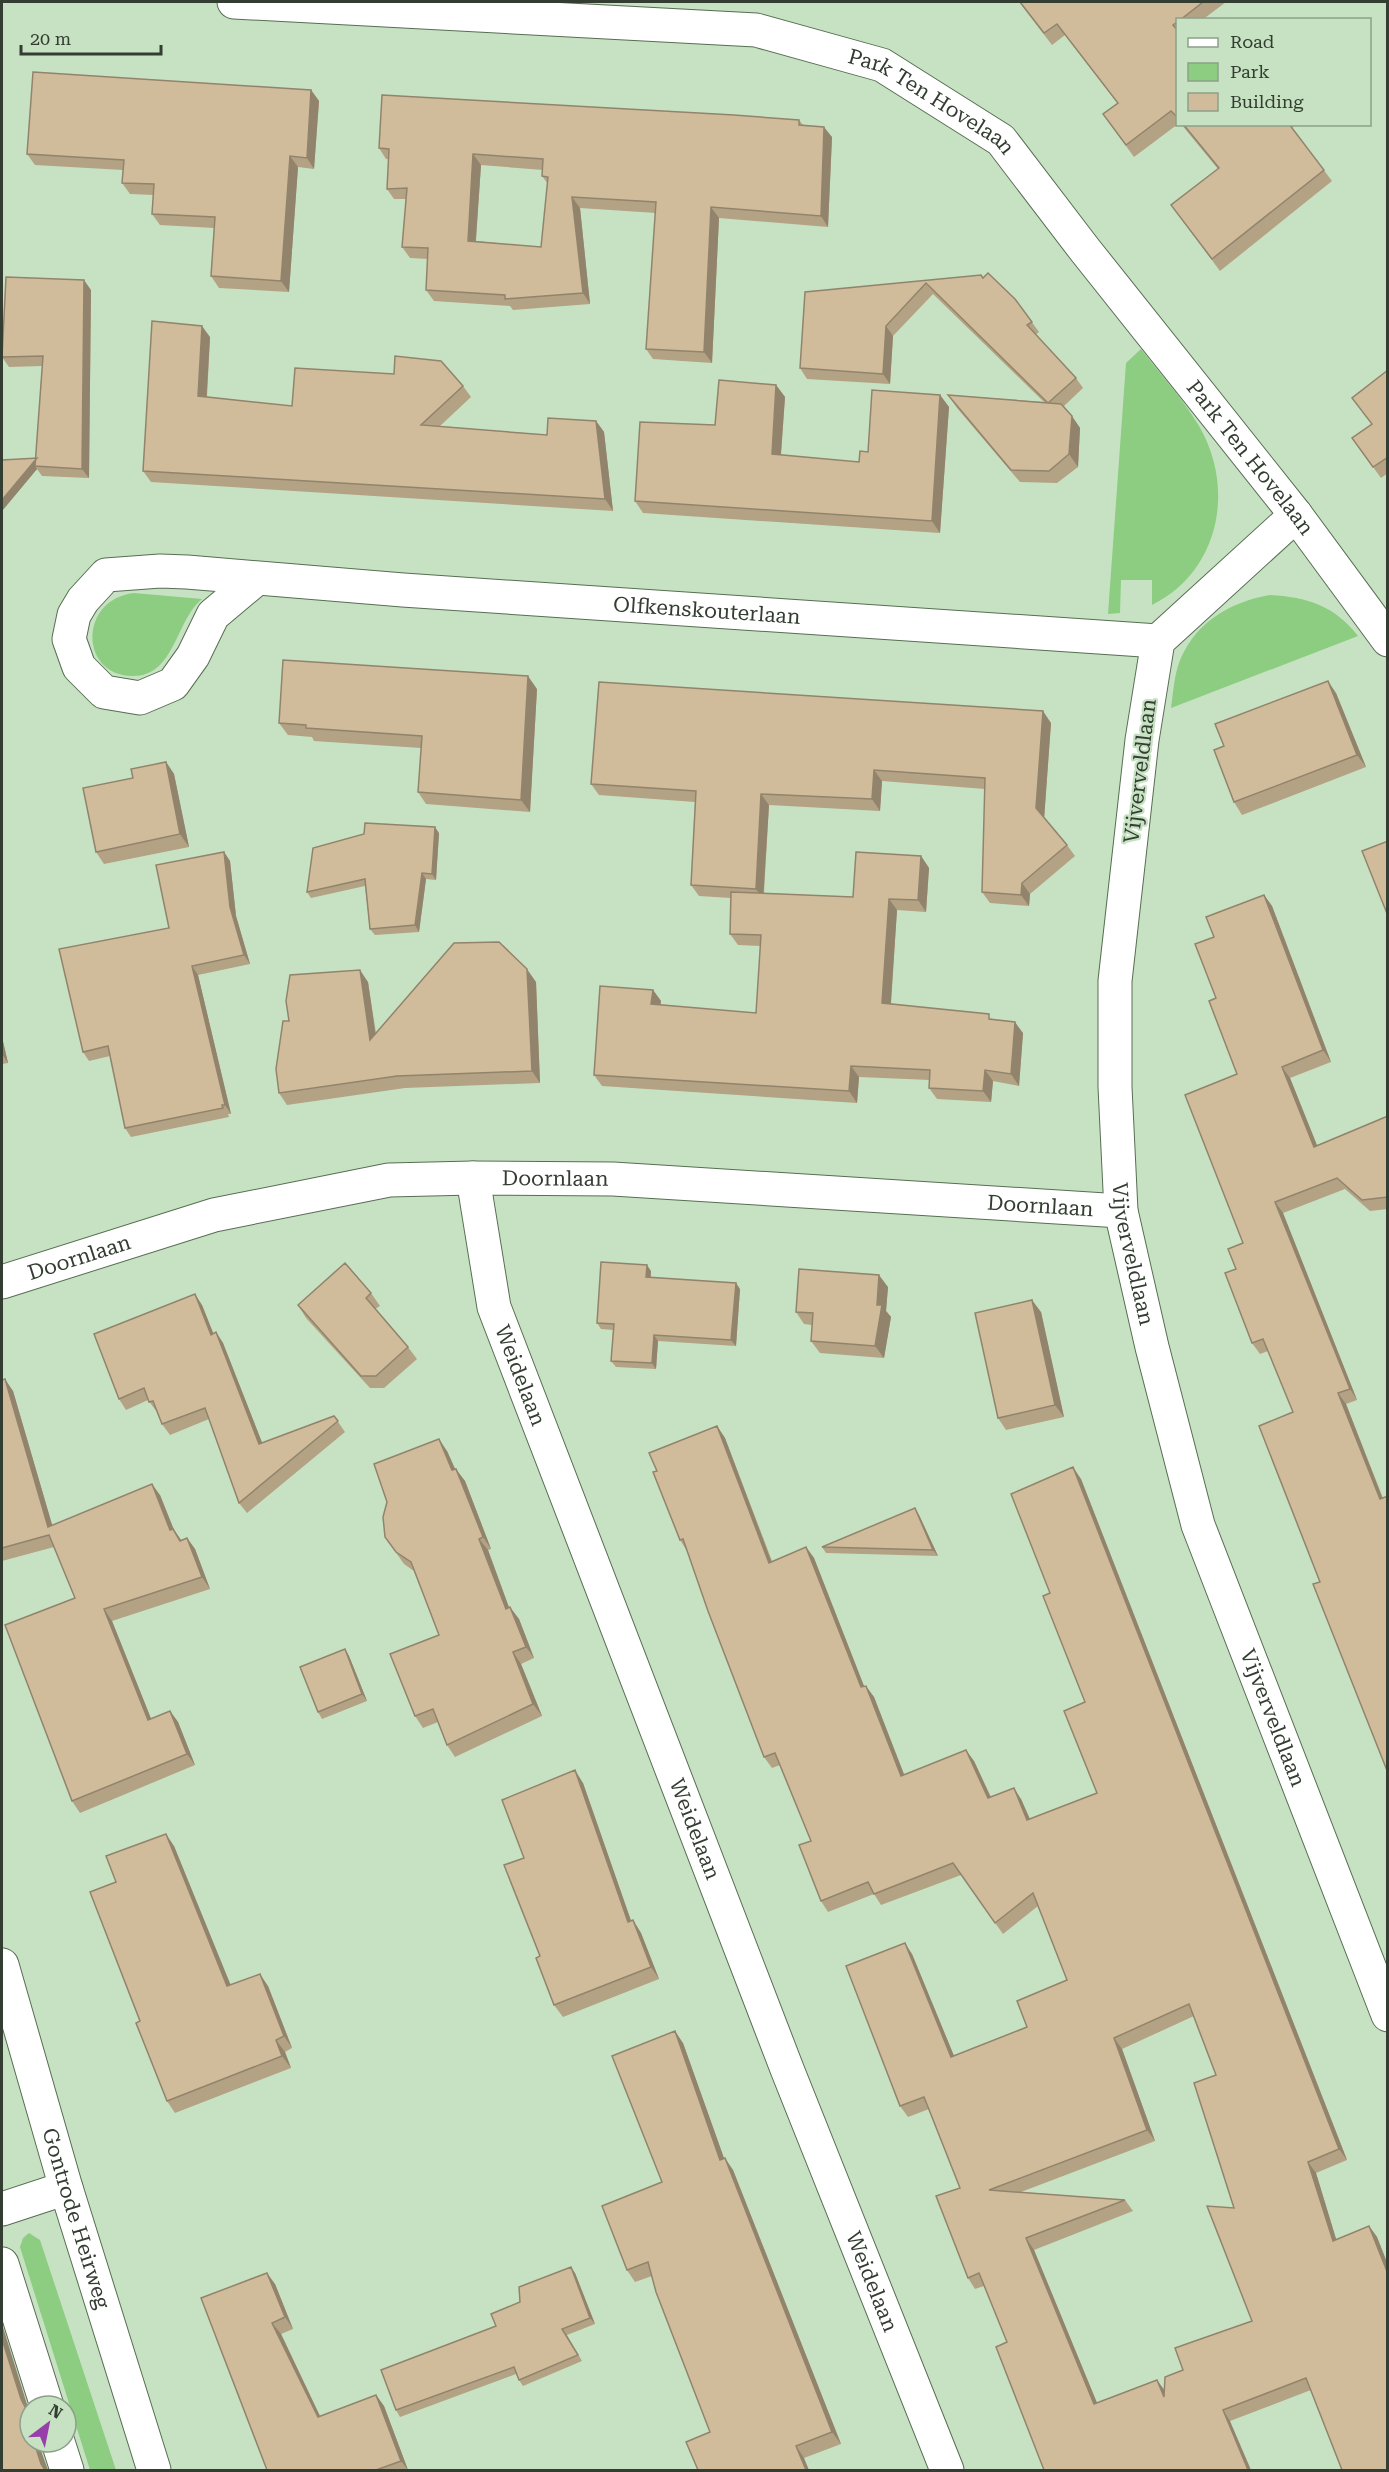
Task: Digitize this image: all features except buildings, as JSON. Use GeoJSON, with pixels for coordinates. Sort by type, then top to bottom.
{"type":"FeatureCollection","features":[{"type":"Feature","properties":{"kind":"street","name":"Park Ten Hovelaan"},"geometry":{"type":"LineString","coordinates":[[234,2],[756,30],[882,65],[1001,140],[1085,250],[1296,516],[1388,640]]}},
{"type":"Feature","properties":{"kind":"street"},"geometry":{"type":"LineString","coordinates":[[1158,640],[1296,516]]}},
{"type":"Feature","properties":{"kind":"street","name":"Olfkenskouterlaan"},"geometry":{"type":"LineString","coordinates":[[256,579],[213,615],[193,656],[173,684],[140,698],[104,692],[79,667],[69,639],[74,615],[83,600],[106,575],[160,571],[1158,640]]}},
{"type":"Feature","properties":{"kind":"street","name":"Vijverveldlaan"},"geometry":{"type":"LineString","coordinates":[[1158,640],[1142,740],[1115,981],[1115,1087],[1121,1211],[1152,1347],[1198,1525],[1388,2014]]}},
{"type":"Feature","properties":{"kind":"street","name":"Weidelaan"},"geometry":{"type":"LineString","coordinates":[[473,1178],[494,1308],[783,2058],[946,2470]]}},
{"type":"Feature","properties":{"kind":"street","name":"Doornlaan"},"geometry":{"type":"LineString","coordinates":[[2,1282],[214,1215],[389,1180],[613,1179],[1121,1211]]}},
{"type":"Feature","properties":{"kind":"street","name":"Gontrode Heirweg"},"geometry":{"type":"LineString","coordinates":[[2,1965],[66,2187],[154,2470]]}},
{"type":"Feature","properties":{"kind":"street"},"geometry":{"type":"LineString","coordinates":[[2,2209],[66,2187]]}},
{"type":"Feature","properties":{"kind":"street"},"geometry":{"type":"LineString","coordinates":[[2,2264],[43,2394]]}},
{"type":"Feature","properties":{"kind":"street"},"geometry":{"type":"LineString","coordinates":[[62,2454],[68,2470]]}},
{"type":"Feature","properties":{"kind":"green space"},"geometry":{"type":"Polygon","coordinates":[[[1141,349],[1179,396],[1199,426],[1210,450],[1217,476],[1218,502],[1214,527],[1206,550],[1193,572],[1175,590],[1152,605],[1152,580],[1121,580],[1120,613],[1108,614],[1126,363],[1141,349]]]}},
{"type":"Feature","properties":{"kind":"green space"},"geometry":{"type":"Polygon","coordinates":[[[134,593],[202,599],[186,620],[166,658],[146,674],[132,676],[115,672],[102,663],[95,651],[92,636],[95,622],[103,608],[116,598],[134,593]]]}},
{"type":"Feature","properties":{"kind":"green space"},"geometry":{"type":"Polygon","coordinates":[[[1270,595],[1308,601],[1330,610],[1358,636],[1171,708],[1178,666],[1184,651],[1202,627],[1227,609],[1270,595]]]}},
{"type":"Feature","properties":{"kind":"green space"},"geometry":{"type":"Polygon","coordinates":[[[29,2233],[40,2240],[116,2470],[90,2470],[78,2432],[78,2394],[66,2394],[20,2247],[23,2238],[29,2233]]]}}]}
